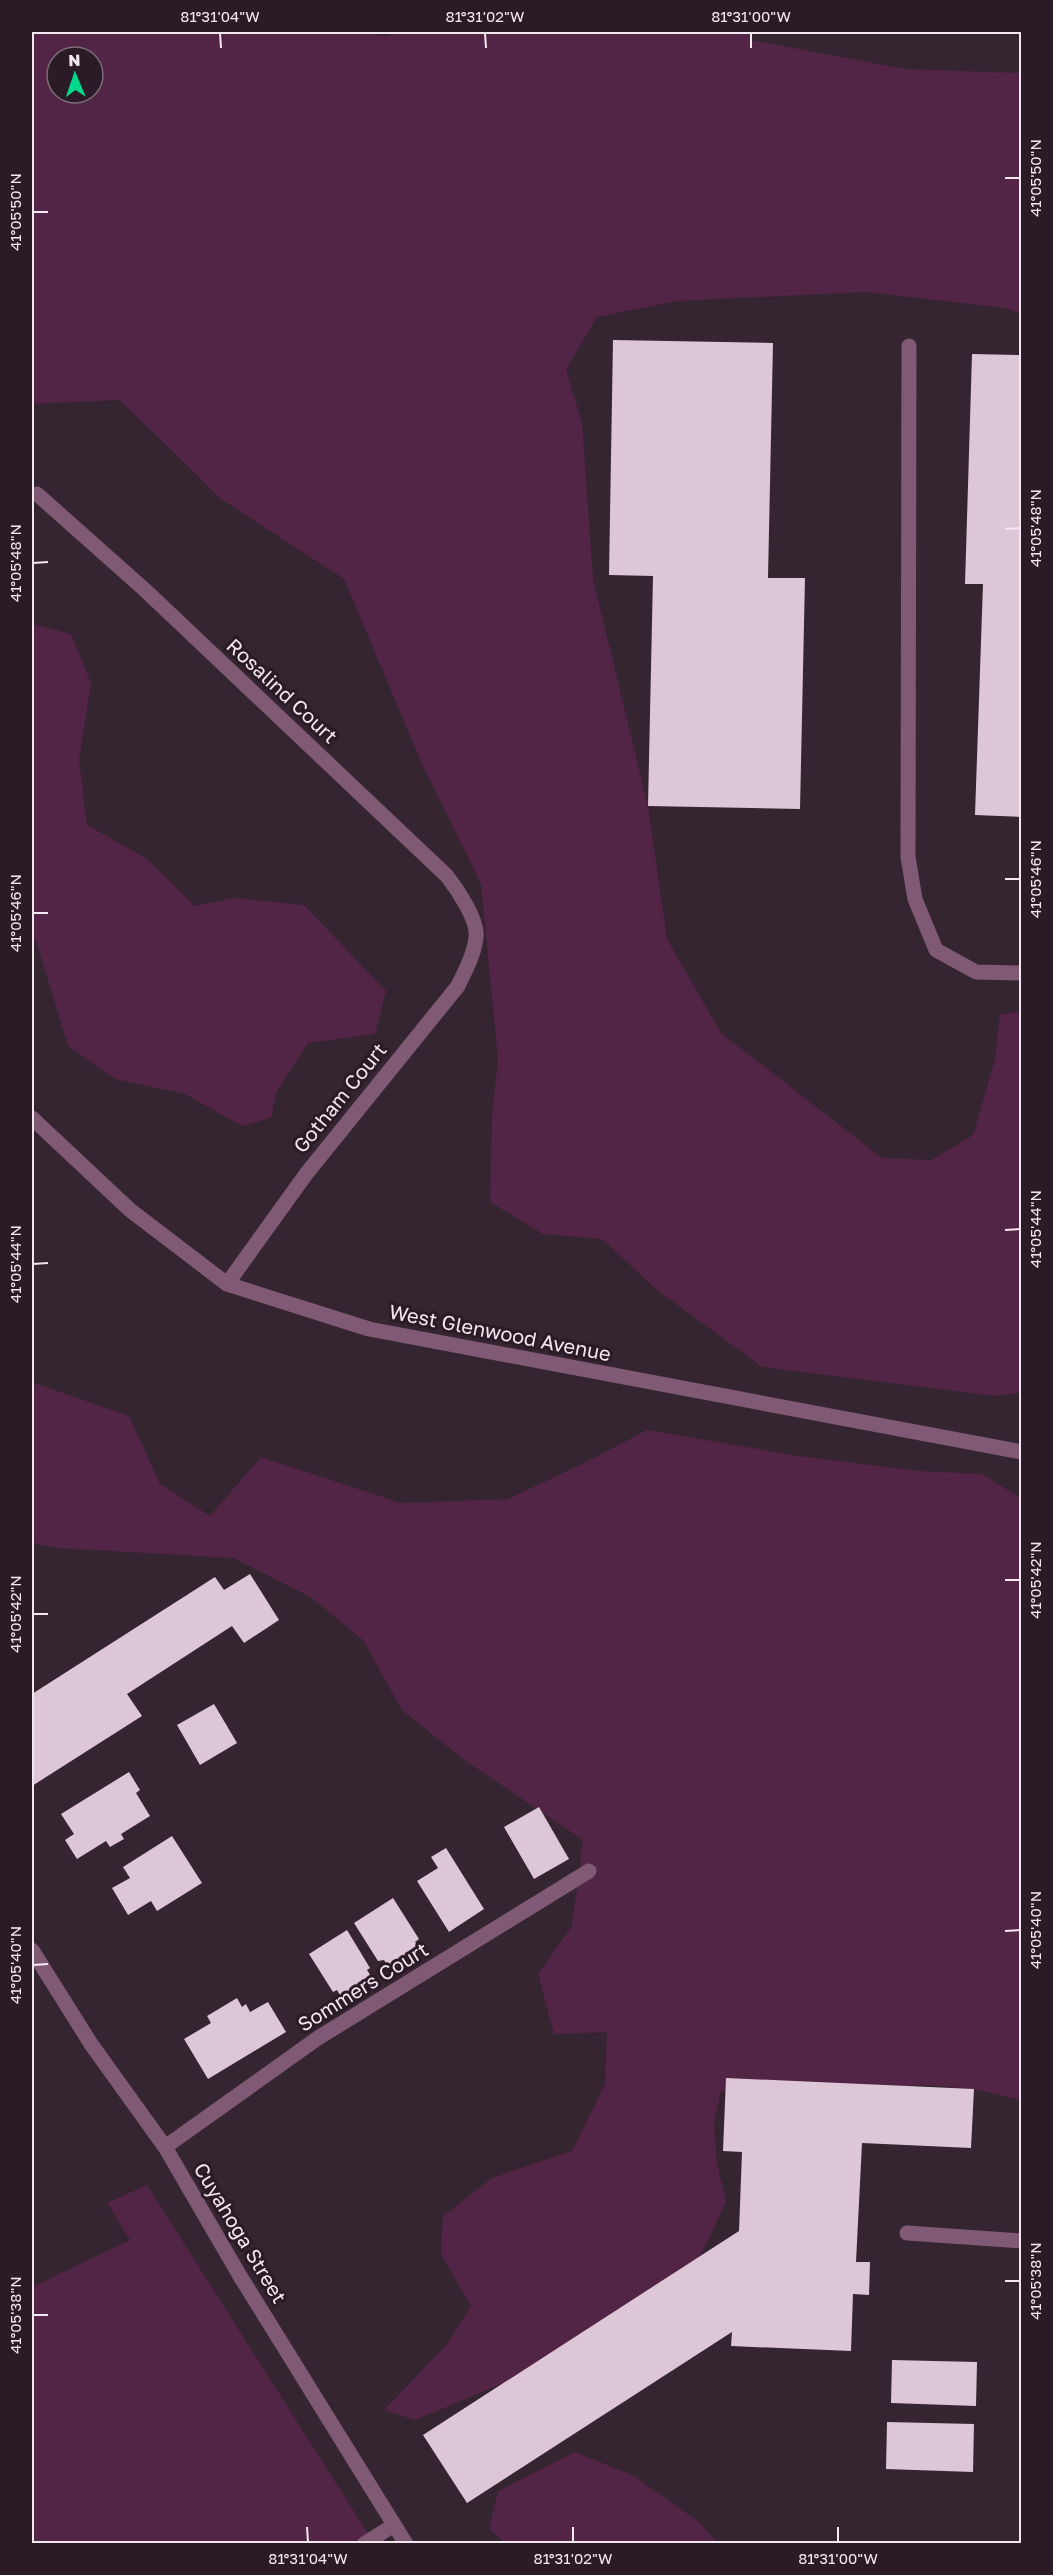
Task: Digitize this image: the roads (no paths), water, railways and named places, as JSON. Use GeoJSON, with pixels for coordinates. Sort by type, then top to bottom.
{"type":"FeatureCollection","features":[{"type":"Feature","properties":{"kind":"street"},"geometry":{"type":"LineString","coordinates":[[909,346],[908,857],[915,899],[936,950],[976,972],[1022,973]]}},
{"type":"Feature","properties":{"kind":"street","name":"Rosalind Court"},"geometry":{"type":"LineString","coordinates":[[37,494],[145,590],[447,876],[463,898],[477,936]]}},
{"type":"Feature","properties":{"kind":"street","name":"Gotham Court"},"geometry":{"type":"LineString","coordinates":[[227,1284],[306,1174],[458,986],[472,957],[477,936]]}},
{"type":"Feature","properties":{"kind":"street","name":"West Glenwood Avenue"},"geometry":{"type":"LineString","coordinates":[[32,1118],[130,1210],[227,1284],[369,1329],[1022,1452]]}},
{"type":"Feature","properties":{"kind":"street","name":"Sommers Court"},"geometry":{"type":"LineString","coordinates":[[165,2147],[318,2038],[589,1871]]}},
{"type":"Feature","properties":{"kind":"street","name":"Cuyahoga Street"},"geometry":{"type":"LineString","coordinates":[[32,1950],[91,2044],[165,2147],[240,2276],[406,2544]]}},
{"type":"Feature","properties":{"kind":"street"},"geometry":{"type":"LineString","coordinates":[[907,2233],[1022,2241]]}},
{"type":"Feature","properties":{"kind":"street"},"geometry":{"type":"LineString","coordinates":[[364,2544],[394,2525]]}}]}
